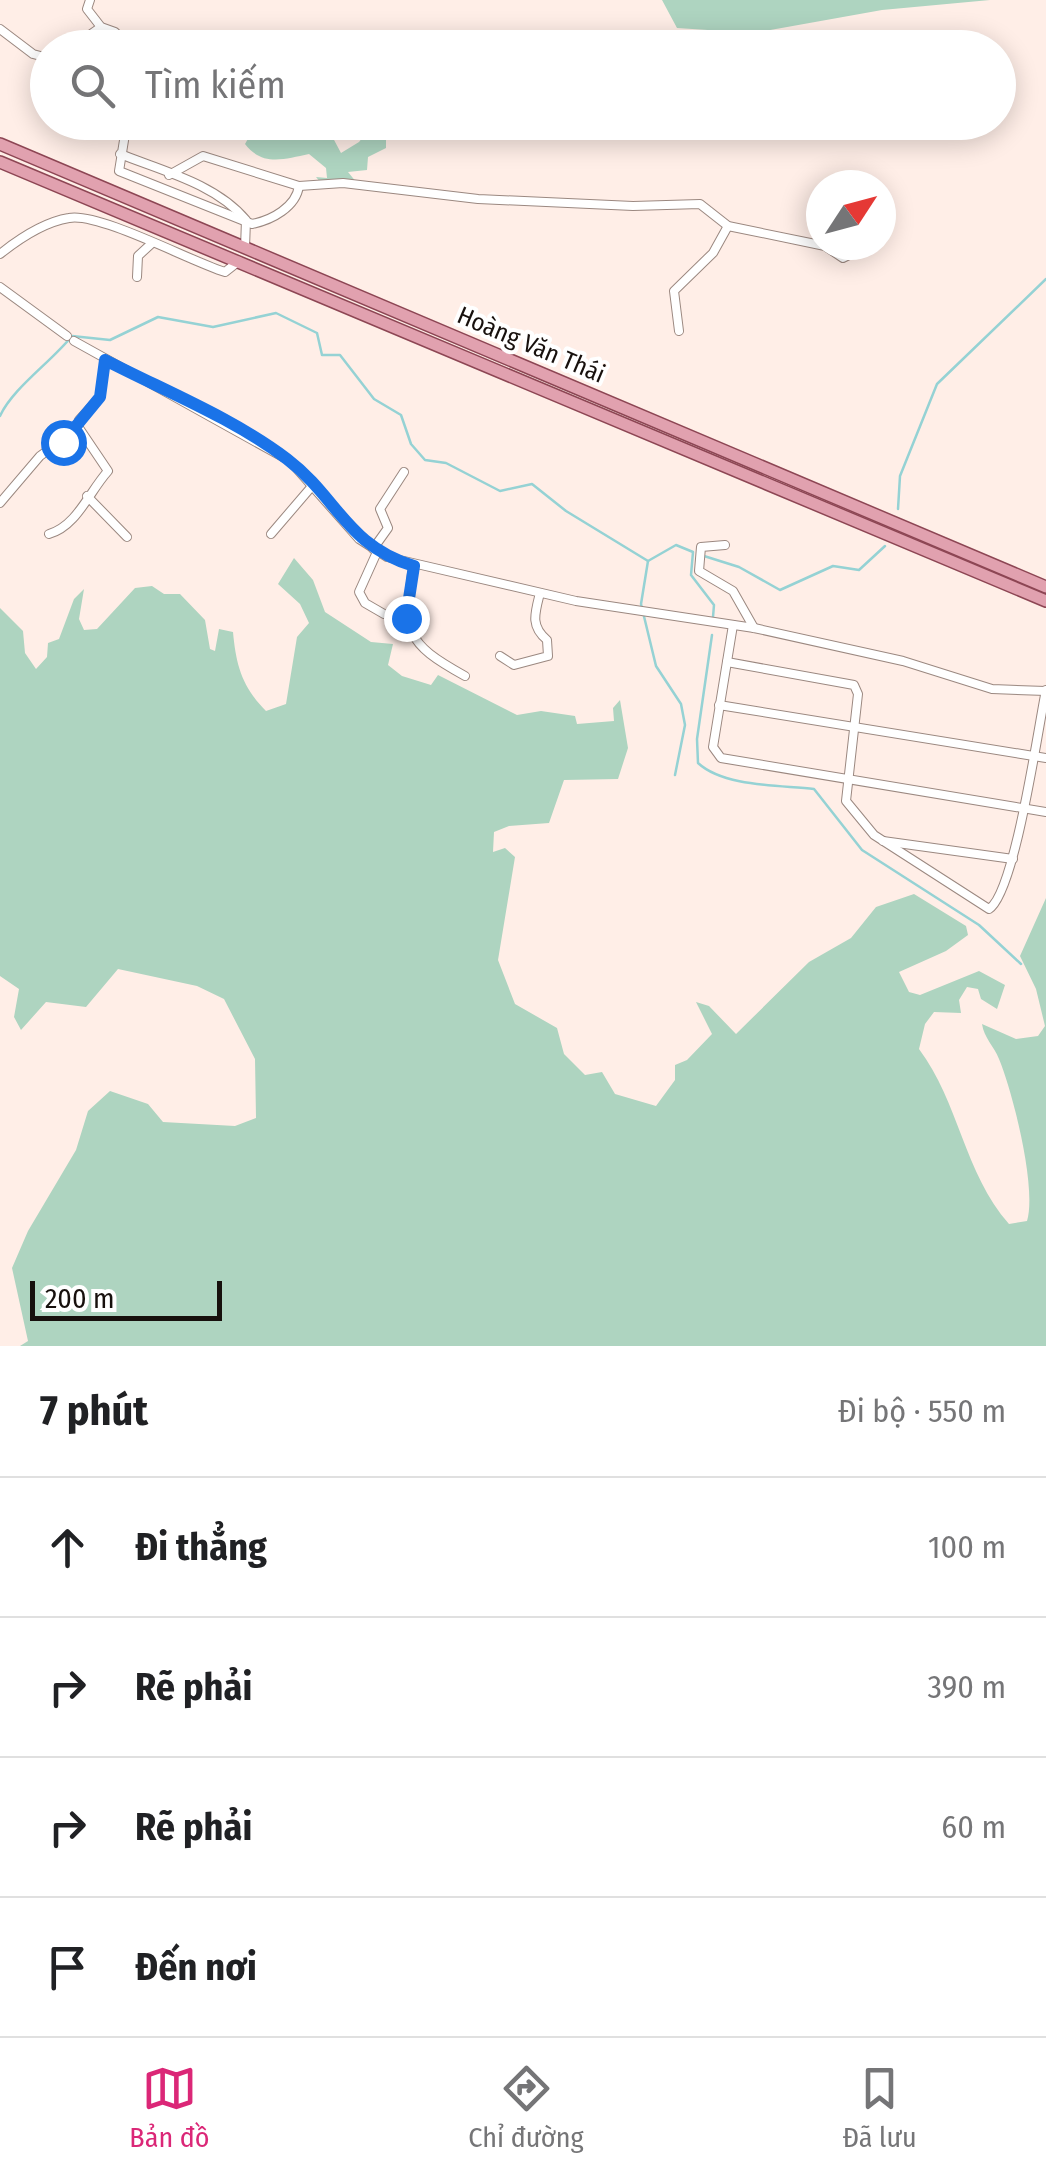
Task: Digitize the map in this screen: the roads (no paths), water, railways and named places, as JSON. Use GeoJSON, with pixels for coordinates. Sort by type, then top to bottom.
{"type":"FeatureCollection","features":[{"type":"Feature","properties":{"kind":"main road","name":"Hoàng Văn Thái"},"geometry":{"type":"LineString","coordinates":[[0,144],[242,255],[1046,602]]}},
{"type":"Feature","properties":{"kind":"main road","name":"Hoàng Văn Thái"},"geometry":{"type":"LineString","coordinates":[[0,162],[242,255],[1046,587]]}},
{"type":"Feature","properties":{"kind":"street"},"geometry":{"type":"LineString","coordinates":[[90,0],[87,9],[100,27],[109,30]]}},
{"type":"Feature","properties":{"kind":"street"},"geometry":{"type":"LineString","coordinates":[[96,30],[100,27]]}},
{"type":"Feature","properties":{"kind":"street"},"geometry":{"type":"LineString","coordinates":[[0,29],[30,52]]}},
{"type":"Feature","properties":{"kind":"street"},"geometry":{"type":"LineString","coordinates":[[123,140],[117,169],[246,220],[260,223],[280,212],[297,196],[300,186]]}},
{"type":"Feature","properties":{"kind":"street"},"geometry":{"type":"LineString","coordinates":[[120,154],[210,190],[246,220]]}},
{"type":"Feature","properties":{"kind":"street"},"geometry":{"type":"LineString","coordinates":[[140,181],[167,174],[203,156],[300,186],[343,184],[478,199],[633,206],[700,204],[728,226],[806,242]]}},
{"type":"Feature","properties":{"kind":"street"},"geometry":{"type":"LineString","coordinates":[[0,254],[34,230],[69,218],[166,246],[225,272],[242,255],[246,220]]}},
{"type":"Feature","properties":{"kind":"street"},"geometry":{"type":"LineString","coordinates":[[679,331],[674,291],[713,253],[728,226]]}},
{"type":"Feature","properties":{"kind":"street"},"geometry":{"type":"LineString","coordinates":[[136,278],[142,248],[146,244],[166,246]]}},
{"type":"Feature","properties":{"kind":"street"},"geometry":{"type":"LineString","coordinates":[[0,287],[105,360],[261,441],[290,461],[375,551],[414,566],[540,593],[754,628],[903,661],[992,689],[1046,691],[1013,859],[999,901],[989,909],[883,841],[846,801],[858,694],[850,684],[726,662]]}},
{"type":"Feature","properties":{"kind":"street"},"geometry":{"type":"LineString","coordinates":[[49,534],[74,519],[108,471],[78,428],[79,420],[100,397],[105,360]]}},
{"type":"Feature","properties":{"kind":"street"},"geometry":{"type":"LineString","coordinates":[[0,503],[40,456],[78,428]]}},
{"type":"Feature","properties":{"kind":"street"},"geometry":{"type":"LineString","coordinates":[[384,614],[365,603],[360,592],[388,528],[380,509],[404,472]]}},
{"type":"Feature","properties":{"kind":"street"},"geometry":{"type":"LineString","coordinates":[[272,534],[313,485]]}},
{"type":"Feature","properties":{"kind":"street"},"geometry":{"type":"LineString","coordinates":[[87,496],[127,538]]}},
{"type":"Feature","properties":{"kind":"street"},"geometry":{"type":"LineString","coordinates":[[726,546],[701,547],[698,567],[733,590],[754,628]]}},
{"type":"Feature","properties":{"kind":"street"},"geometry":{"type":"LineString","coordinates":[[414,566],[406,608],[412,633],[433,658],[465,676]]}},
{"type":"Feature","properties":{"kind":"street"},"geometry":{"type":"LineString","coordinates":[[500,656],[514,664],[548,656],[547,640],[533,620],[540,593]]}},
{"type":"Feature","properties":{"kind":"street"},"geometry":{"type":"LineString","coordinates":[[733,626],[713,747],[721,758],[1046,812]]}},
{"type":"Feature","properties":{"kind":"street"},"geometry":{"type":"LineString","coordinates":[[719,705],[1046,758]]}},
{"type":"Feature","properties":{"kind":"street"},"geometry":{"type":"LineString","coordinates":[[883,841],[1013,859]]}},
{"type":"Feature","properties":{"kind":"waterway"},"geometry":{"type":"LineString","coordinates":[[898,509],[900,476],[937,384],[1046,279]]}},
{"type":"Feature","properties":{"kind":"waterway"},"geometry":{"type":"LineString","coordinates":[[0,416],[14,395],[72,336],[110,340],[158,317],[213,327],[276,313],[317,333],[322,355],[340,355],[374,399],[401,415],[411,444],[425,460],[446,463],[500,491],[532,484],[566,511],[648,561]]}},
{"type":"Feature","properties":{"kind":"waterway"},"geometry":{"type":"LineString","coordinates":[[675,775],[685,725],[681,704],[656,666],[641,604],[648,561],[676,545],[693,552],[691,575],[714,605],[713,617]]}},
{"type":"Feature","properties":{"kind":"waterway"},"geometry":{"type":"LineString","coordinates":[[704,556],[739,567],[780,590],[833,566],[859,570],[885,546]]}},
{"type":"Feature","properties":{"kind":"waterway"},"geometry":{"type":"LineString","coordinates":[[712,635],[697,739],[698,763],[737,781],[814,789],[862,850],[979,925],[1021,964]]}}]}
